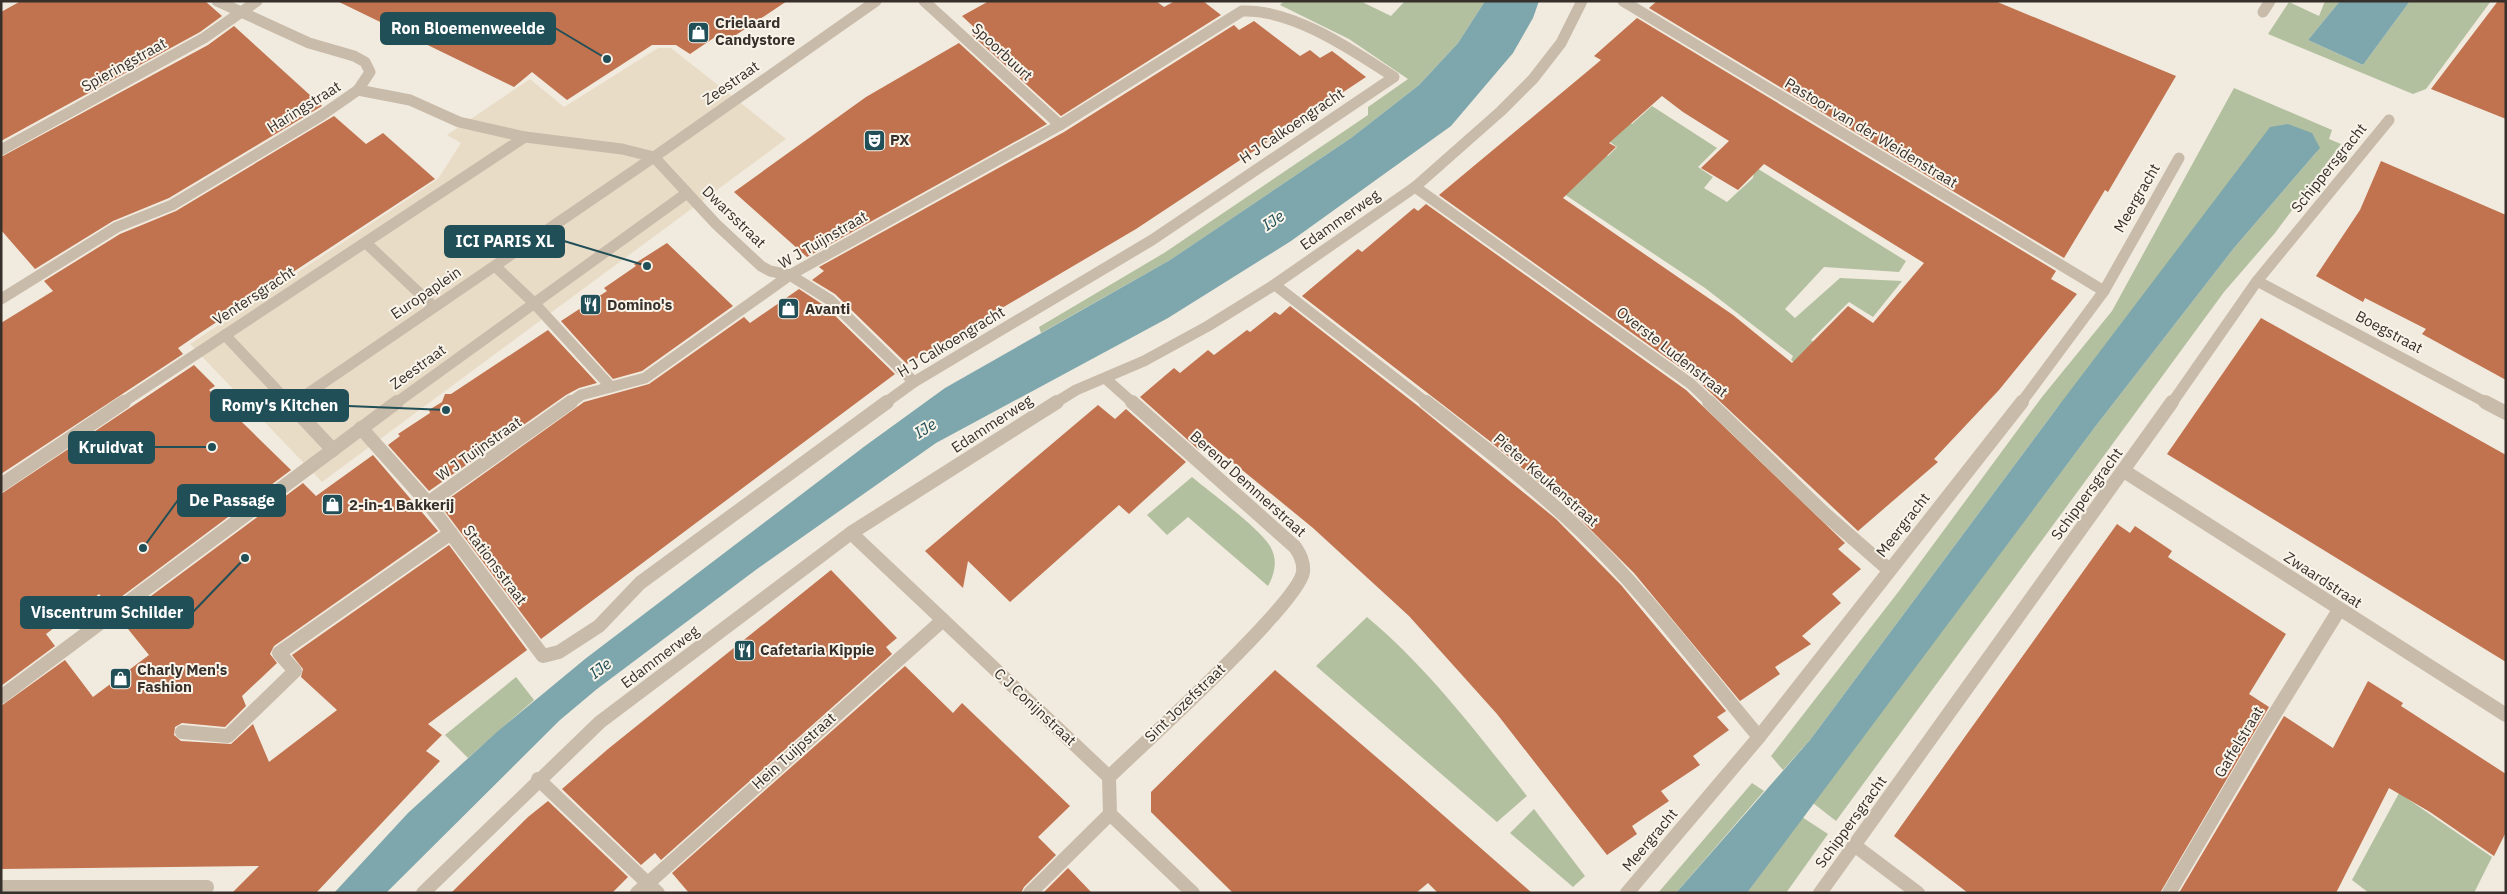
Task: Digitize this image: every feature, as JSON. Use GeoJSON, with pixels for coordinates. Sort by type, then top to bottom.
{"type":"FeatureCollection","features":[{"type":"Feature","properties":{"kind":"street"},"geometry":{"type":"LineString","coordinates":[[217,1],[309,43],[354,56],[365,62],[370,72],[358,90]]}},
{"type":"Feature","properties":{"kind":"street","name":"Spieringstraat"},"geometry":{"type":"LineString","coordinates":[[1,150],[204,38],[257,1]]}},
{"type":"Feature","properties":{"kind":"street","name":"Zeestraat"},"geometry":{"type":"LineString","coordinates":[[654,157],[876,1]]}},
{"type":"Feature","properties":{"kind":"street","name":"Spoorbuurt"},"geometry":{"type":"LineString","coordinates":[[924,1],[1060,125]]}},
{"type":"Feature","properties":{"kind":"street","name":"Edammerweg"},"geometry":{"type":"LineString","coordinates":[[423,893],[538,779],[600,722],[851,533],[1076,390],[1106,379],[1196,333],[1275,285],[1414,187],[1516,98],[1540,73],[1562,42],[1582,1]]}},
{"type":"Feature","properties":{"kind":"street","name":"Pastoor van der Weidenstraat"},"geometry":{"type":"LineString","coordinates":[[1623,1],[2104,291]]}},
{"type":"Feature","properties":{"kind":"street"},"geometry":{"type":"LineString","coordinates":[[2263,12],[2270,1]]}},
{"type":"Feature","properties":{"kind":"street","name":"H J Calkoengracht"},"geometry":{"type":"LineString","coordinates":[[542,656],[559,652],[580,640],[599,626],[640,583],[914,382],[1152,240],[1394,77],[1364,58],[1276,13],[1259,9],[1242,11]]}},
{"type":"Feature","properties":{"kind":"street","name":"W J Tuijnstraat"},"geometry":{"type":"LineString","coordinates":[[428,503],[581,395],[645,378],[790,276],[1060,125],[1242,11]]}},
{"type":"Feature","properties":{"kind":"street","name":"Haringstraat"},"geometry":{"type":"LineString","coordinates":[[1,299],[116,228],[172,205],[322,115],[358,90],[410,100],[459,122],[525,137],[622,149],[654,157]]}},
{"type":"Feature","properties":{"kind":"street","name":"Schippersgracht"},"geometry":{"type":"LineString","coordinates":[[1820,893],[2124,471],[2257,281],[2389,120]]}},
{"type":"Feature","properties":{"kind":"street","name":"Ventersgracht"},"geometry":{"type":"LineString","coordinates":[[1,485],[225,334],[525,137]]}},
{"type":"Feature","properties":{"kind":"street","name":"Dwarsstraat"},"geometry":{"type":"LineString","coordinates":[[654,157],[687,193],[761,266],[770,271],[790,276],[830,300],[914,382]]}},
{"type":"Feature","properties":{"kind":"street","name":"Europaplein"},"geometry":{"type":"LineString","coordinates":[[291,405],[654,157]]}},
{"type":"Feature","properties":{"kind":"street","name":"Meergracht"},"geometry":{"type":"LineString","coordinates":[[1627,893],[1759,737],[1888,569],[2059,354],[2104,291],[2179,158]]}},
{"type":"Feature","properties":{"kind":"street","name":"Overste Ludenstraat"},"geometry":{"type":"LineString","coordinates":[[1414,187],[1691,384],[1825,514],[1888,569]]}},
{"type":"Feature","properties":{"kind":"street","name":"Zeestraat"},"geometry":{"type":"LineString","coordinates":[[1,697],[361,428],[687,193]]}},
{"type":"Feature","properties":{"kind":"street"},"geometry":{"type":"LineString","coordinates":[[366,243],[434,307]]}},
{"type":"Feature","properties":{"kind":"street"},"geometry":{"type":"LineString","coordinates":[[495,266],[534,303],[611,387]]}},
{"type":"Feature","properties":{"kind":"street","name":"Boegstraat"},"geometry":{"type":"LineString","coordinates":[[2257,281],[2506,413]]}},
{"type":"Feature","properties":{"kind":"street","name":"Pieter Keukenstraat"},"geometry":{"type":"LineString","coordinates":[[1275,285],[1510,467],[1581,531],[1623,575],[1759,737]]}},
{"type":"Feature","properties":{"kind":"street"},"geometry":{"type":"LineString","coordinates":[[225,334],[333,450]]}},
{"type":"Feature","properties":{"kind":"street","name":"Berend Demmerstraat"},"geometry":{"type":"LineString","coordinates":[[1106,379],[1296,547],[1301,556],[1303,572],[1300,579],[1294,592],[1260,630]]}},
{"type":"Feature","properties":{"kind":"street","name":"Stationsstraat"},"geometry":{"type":"LineString","coordinates":[[361,428],[428,503],[542,656]]}},
{"type":"Feature","properties":{"kind":"street","name":"Zwaardstraat"},"geometry":{"type":"LineString","coordinates":[[2124,471],[2506,715]]}},
{"type":"Feature","properties":{"kind":"street"},"geometry":{"type":"LineString","coordinates":[[182,732],[228,736],[295,671],[279,653],[451,533]]}},
{"type":"Feature","properties":{"kind":"street","name":"C J Conijnstraat"},"geometry":{"type":"LineString","coordinates":[[851,533],[1110,777]]}},
{"type":"Feature","properties":{"kind":"street","name":"Gaffelstraat"},"geometry":{"type":"LineString","coordinates":[[2169,893],[2263,733],[2340,610]]}},
{"type":"Feature","properties":{"kind":"street","name":"Hein Tuijpstraat"},"geometry":{"type":"LineString","coordinates":[[538,779],[647,889],[942,620]]}},
{"type":"Feature","properties":{"kind":"street","name":"Sint Jozefstraat"},"geometry":{"type":"LineString","coordinates":[[1110,777],[1260,630]]}},
{"type":"Feature","properties":{"kind":"street"},"geometry":{"type":"LineString","coordinates":[[1030,893],[1110,814],[1110,777]]}},
{"type":"Feature","properties":{"kind":"street"},"geometry":{"type":"LineString","coordinates":[[1110,814],[1193,893]]}},
{"type":"Feature","properties":{"kind":"street"},"geometry":{"type":"LineString","coordinates":[[1854,845],[1918,893]]}},
{"type":"Feature","properties":{"kind":"street"},"geometry":{"type":"LineString","coordinates":[[1,888],[83,890],[207,886]]}},
{"type":"Feature","properties":{"kind":"green space"},"geometry":{"type":"Polygon","coordinates":[[[1284,1],[1360,1],[1391,16],[1405,1],[1485,1],[1458,43],[1419,85],[1351,138],[1170,260],[1041,333],[1039,327],[1164,253],[1368,115],[1368,107],[1408,79],[1349,39],[1280,5],[1284,1]]]}},
{"type":"Feature","properties":{"kind":"green space"},"geometry":{"type":"Polygon","coordinates":[[[2325,1],[2340,1],[2308,40],[2363,65],[2410,1],[2491,1],[2426,89],[2413,94],[2268,34],[2289,2],[2319,16],[2325,1]]]}},
{"type":"Feature","properties":{"kind":"green space"},"geometry":{"type":"Polygon","coordinates":[[[2234,88],[2332,130],[2329,139],[2341,144],[2275,233],[2224,292],[1836,821],[1813,803],[2095,427],[2234,248],[2320,148],[2057,408],[1810,740],[1783,770],[1771,756],[1899,591],[2042,397],[2112,311],[2234,88]]]}},
{"type":"Feature","properties":{"kind":"green space"},"geometry":{"type":"Polygon","coordinates":[[[1652,106],[1717,148],[1698,167],[1713,177],[1704,188],[1727,202],[1753,178],[1755,167],[1906,261],[1899,272],[1824,267],[1785,309],[1795,318],[1840,278],[1902,281],[1873,317],[1849,302],[1811,340],[1830,353],[1861,420],[1791,360],[1793,356],[1705,288],[1561,192],[1595,148],[1608,156],[1617,147],[1603,137],[1624,119],[1632,124],[1652,106]]]}},
{"type":"Feature","properties":{"kind":"green space"},"geometry":{"type":"Polygon","coordinates":[[[1192,477],[1245,520],[1270,546],[1275,566],[1268,586],[1188,517],[1167,535],[1147,515],[1192,477]]]}},
{"type":"Feature","properties":{"kind":"green space"},"geometry":{"type":"Polygon","coordinates":[[[1367,617],[1411,658],[1452,702],[1527,796],[1497,822],[1316,666],[1367,617]]]}},
{"type":"Feature","properties":{"kind":"green space"},"geometry":{"type":"Polygon","coordinates":[[[516,677],[534,700],[468,758],[445,735],[516,677]]]}},
{"type":"Feature","properties":{"kind":"green space"},"geometry":{"type":"Polygon","coordinates":[[[1752,783],[1764,791],[1676,893],[1658,893],[1752,783]]]}},
{"type":"Feature","properties":{"kind":"green space"},"geometry":{"type":"Polygon","coordinates":[[[2399,793],[2492,857],[2474,893],[2369,893],[2352,880],[2399,793]]]}},
{"type":"Feature","properties":{"kind":"green space"},"geometry":{"type":"Polygon","coordinates":[[[1534,809],[1585,876],[1573,887],[1510,833],[1534,809]]]}},
{"type":"Feature","properties":{"kind":"green space"},"geometry":{"type":"Polygon","coordinates":[[[1802,817],[1828,834],[1786,893],[1747,893],[1802,817]]]}},
{"type":"Feature","properties":{"kind":"shaded area"},"geometry":{"type":"Polygon","coordinates":[[[658,48],[671,48],[786,139],[322,482],[190,344],[438,179],[461,143],[447,135],[530,79],[564,107],[658,48]]]}},
{"type":"Feature","properties":{"kind":"water","name":"IJe"},"geometry":{"type":"Polygon","coordinates":[[[1485,1],[1539,1],[1533,18],[1513,53],[1451,126],[1291,241],[1168,318],[936,443],[757,569],[597,689],[560,720],[386,893],[334,893],[408,813],[498,731],[585,659],[865,446],[945,388],[1170,260],[1351,138],[1419,85],[1458,43],[1485,1]]]}},
{"type":"Feature","properties":{"kind":"water"},"geometry":{"type":"Polygon","coordinates":[[[2340,1],[2410,1],[2363,65],[2308,40],[2340,1]]]}},
{"type":"Feature","properties":{"kind":"water"},"geometry":{"type":"Polygon","coordinates":[[[2288,124],[2312,133],[2320,148],[2234,248],[2095,427],[1747,893],[1676,893],[1810,740],[2057,408],[2270,127],[2288,124]]]}},
{"type":"Feature","properties":{"kind":"building"},"geometry":{"type":"Polygon","coordinates":[[[21,1],[205,1],[222,16],[200,32],[1,141],[1,12],[21,1]]]}},
{"type":"Feature","properties":{"kind":"building"},"geometry":{"type":"Polygon","coordinates":[[[337,1],[787,1],[730,39],[721,33],[690,54],[676,45],[652,45],[567,100],[532,72],[514,87],[337,1]]]}},
{"type":"Feature","properties":{"kind":"building"},"geometry":{"type":"Polygon","coordinates":[[[989,1],[1156,1],[1164,7],[1175,1],[1203,1],[1221,15],[1061,116],[972,35],[978,31],[962,16],[989,1]]]}},
{"type":"Feature","properties":{"kind":"building"},"geometry":{"type":"Polygon","coordinates":[[[1657,1],[1995,1],[2176,76],[2108,192],[2105,190],[2064,258],[1649,8],[1657,1]]]}},
{"type":"Feature","properties":{"kind":"building"},"geometry":{"type":"Polygon","coordinates":[[[2498,1],[2506,1],[2506,119],[2431,89],[2498,1]]]}},
{"type":"Feature","properties":{"kind":"building"},"geometry":{"type":"Polygon","coordinates":[[[1637,18],[2056,271],[2051,279],[2077,294],[1999,390],[1934,459],[1938,462],[1858,531],[1695,378],[1439,195],[1601,60],[1594,56],[1637,18]],[[1662,96],[1609,143],[1616,147],[1563,198],[1733,315],[1792,363],[1848,306],[1873,323],[1924,263],[1764,164],[1738,190],[1701,168],[1729,141],[1683,112],[1662,96]]]}},
{"type":"Feature","properties":{"kind":"building"},"geometry":{"type":"Polygon","coordinates":[[[1254,21],[1300,56],[1310,50],[1320,58],[1332,51],[1366,77],[1136,229],[907,364],[835,294],[812,280],[824,271],[819,267],[1064,132],[1234,25],[1239,30],[1254,21]]]}},
{"type":"Feature","properties":{"kind":"building"},"geometry":{"type":"Polygon","coordinates":[[[234,26],[322,106],[169,198],[113,221],[35,269],[1,230],[1,157],[208,45],[234,26]]]}},
{"type":"Feature","properties":{"kind":"building"},"geometry":{"type":"Polygon","coordinates":[[[959,43],[1047,124],[807,257],[734,192],[866,97],[959,43]]]}},
{"type":"Feature","properties":{"kind":"building"},"geometry":{"type":"Polygon","coordinates":[[[334,116],[366,144],[383,133],[435,179],[200,333],[178,348],[183,354],[1,474],[1,323],[53,291],[44,281],[120,234],[176,211],[334,116]]]}},
{"type":"Feature","properties":{"kind":"building"},"geometry":{"type":"Polygon","coordinates":[[[2381,161],[2506,215],[2506,380],[2422,334],[2426,329],[2365,298],[2363,302],[2316,276],[2360,210],[2381,161]]]}},
{"type":"Feature","properties":{"kind":"building"},"geometry":{"type":"Polygon","coordinates":[[[1426,204],[1686,390],[1845,543],[1838,549],[1861,569],[1832,594],[1841,603],[1802,636],[1811,644],[1775,667],[1780,674],[1740,701],[1634,573],[1568,507],[1491,442],[1302,296],[1358,249],[1362,252],[1414,208],[1418,211],[1426,204]]]}},
{"type":"Feature","properties":{"kind":"building"},"geometry":{"type":"Polygon","coordinates":[[[667,243],[733,306],[642,371],[613,379],[561,321],[607,291],[604,288],[636,266],[634,264],[667,243]]]}},
{"type":"Feature","properties":{"kind":"building"},"geometry":{"type":"Polygon","coordinates":[[[799,289],[825,306],[895,374],[541,639],[440,505],[584,402],[649,384],[744,317],[750,323],[799,289]]]}},
{"type":"Feature","properties":{"kind":"building"},"geometry":{"type":"Polygon","coordinates":[[[1290,306],[1418,406],[1556,519],[1621,585],[1726,711],[1717,717],[1729,730],[1693,756],[1700,765],[1661,791],[1669,801],[1632,826],[1637,834],[1607,855],[1497,714],[1409,616],[1313,528],[1208,442],[1199,450],[1140,397],[1174,368],[1180,373],[1208,350],[1214,355],[1247,330],[1250,332],[1275,312],[1280,315],[1290,306]]]}},
{"type":"Feature","properties":{"kind":"building"},"geometry":{"type":"Polygon","coordinates":[[[2261,318],[2506,455],[2506,662],[2167,454],[2261,318]]]}},
{"type":"Feature","properties":{"kind":"building"},"geometry":{"type":"Polygon","coordinates":[[[548,330],[597,383],[579,388],[566,395],[429,491],[388,445],[400,436],[398,434],[430,413],[429,410],[442,402],[445,394],[451,394],[548,330]]]}},
{"type":"Feature","properties":{"kind":"building"},"geometry":{"type":"Polygon","coordinates":[[[194,365],[215,386],[209,390],[291,470],[109,606],[99,594],[46,634],[55,646],[1,686],[1,494],[194,365]]]}},
{"type":"Feature","properties":{"kind":"building"},"geometry":{"type":"Polygon","coordinates":[[[1098,405],[1115,419],[1126,409],[1186,462],[1129,514],[1119,505],[1010,602],[968,561],[963,588],[925,551],[1098,405]]]}},
{"type":"Feature","properties":{"kind":"building"},"geometry":{"type":"Polygon","coordinates":[[[373,455],[438,531],[274,646],[270,654],[277,663],[242,696],[246,706],[225,727],[182,723],[175,727],[174,735],[181,741],[231,744],[253,724],[269,762],[337,710],[301,677],[303,669],[292,655],[449,545],[527,650],[428,724],[442,735],[426,751],[440,761],[316,893],[232,893],[259,866],[1,869],[1,706],[65,660],[93,697],[149,655],[120,619],[303,483],[316,496],[373,455]]]}},
{"type":"Feature","properties":{"kind":"building"},"geometry":{"type":"Polygon","coordinates":[[[2117,524],[2130,533],[2135,526],[2172,551],[2168,557],[2286,634],[2249,694],[2269,707],[2160,893],[1968,893],[1894,836],[2117,524]]]}},
{"type":"Feature","properties":{"kind":"building"},"geometry":{"type":"Polygon","coordinates":[[[831,570],[897,638],[886,647],[892,654],[661,860],[655,853],[641,865],[562,789],[608,749],[831,570]]]}},
{"type":"Feature","properties":{"kind":"building"},"geometry":{"type":"Polygon","coordinates":[[[905,666],[953,713],[962,703],[1070,806],[1038,837],[1056,855],[1024,887],[1021,893],[689,893],[672,873],[905,666]]]}},
{"type":"Feature","properties":{"kind":"building"},"geometry":{"type":"Polygon","coordinates":[[[1275,670],[1532,893],[1438,893],[1428,883],[1416,893],[1233,893],[1151,812],[1151,792],[1275,670]]]}},
{"type":"Feature","properties":{"kind":"building"},"geometry":{"type":"Polygon","coordinates":[[[2368,681],[2403,703],[2401,706],[2506,774],[2506,832],[2494,856],[2430,812],[2389,788],[2336,893],[2179,893],[2284,716],[2333,748],[2368,681]]]}},
{"type":"Feature","properties":{"kind":"building"},"geometry":{"type":"Polygon","coordinates":[[[548,801],[628,877],[612,893],[451,893],[528,817],[548,801]]]}},
{"type":"Feature","properties":{"kind":"building"},"geometry":{"type":"Polygon","coordinates":[[[1068,868],[1092,893],[1043,893],[1068,868]]]}},
{"type":"Feature","properties":{"kind":"place","name":"Crielaard Candystore"},"geometry":{"type":"Point","coordinates":[699,32]}},
{"type":"Feature","properties":{"kind":"place","name":"Ron Bloemenweelde"},"geometry":{"type":"Point","coordinates":[607,59]}},
{"type":"Feature","properties":{"kind":"place","name":"PX"},"geometry":{"type":"Point","coordinates":[874,140]}},
{"type":"Feature","properties":{"kind":"place","name":"ICI PARIS XL"},"geometry":{"type":"Point","coordinates":[647,266]}},
{"type":"Feature","properties":{"kind":"place","name":"Domino's"},"geometry":{"type":"Point","coordinates":[591,305]}},
{"type":"Feature","properties":{"kind":"place","name":"Avanti"},"geometry":{"type":"Point","coordinates":[789,309]}},
{"type":"Feature","properties":{"kind":"place","name":"Romy's Kitchen"},"geometry":{"type":"Point","coordinates":[446,410]}},
{"type":"Feature","properties":{"kind":"place","name":"Kruidvat"},"geometry":{"type":"Point","coordinates":[212,447]}},
{"type":"Feature","properties":{"kind":"place","name":"2-in-1 Bakkerij"},"geometry":{"type":"Point","coordinates":[333,505]}},
{"type":"Feature","properties":{"kind":"place","name":"De Passage"},"geometry":{"type":"Point","coordinates":[143,548]}},
{"type":"Feature","properties":{"kind":"place","name":"Viscentrum Schilder"},"geometry":{"type":"Point","coordinates":[245,558]}},
{"type":"Feature","properties":{"kind":"place","name":"Cafetaria Kippie"},"geometry":{"type":"Point","coordinates":[744,650]}},
{"type":"Feature","properties":{"kind":"place","name":"Charly Men's Fashion"},"geometry":{"type":"Point","coordinates":[121,679]}}]}
